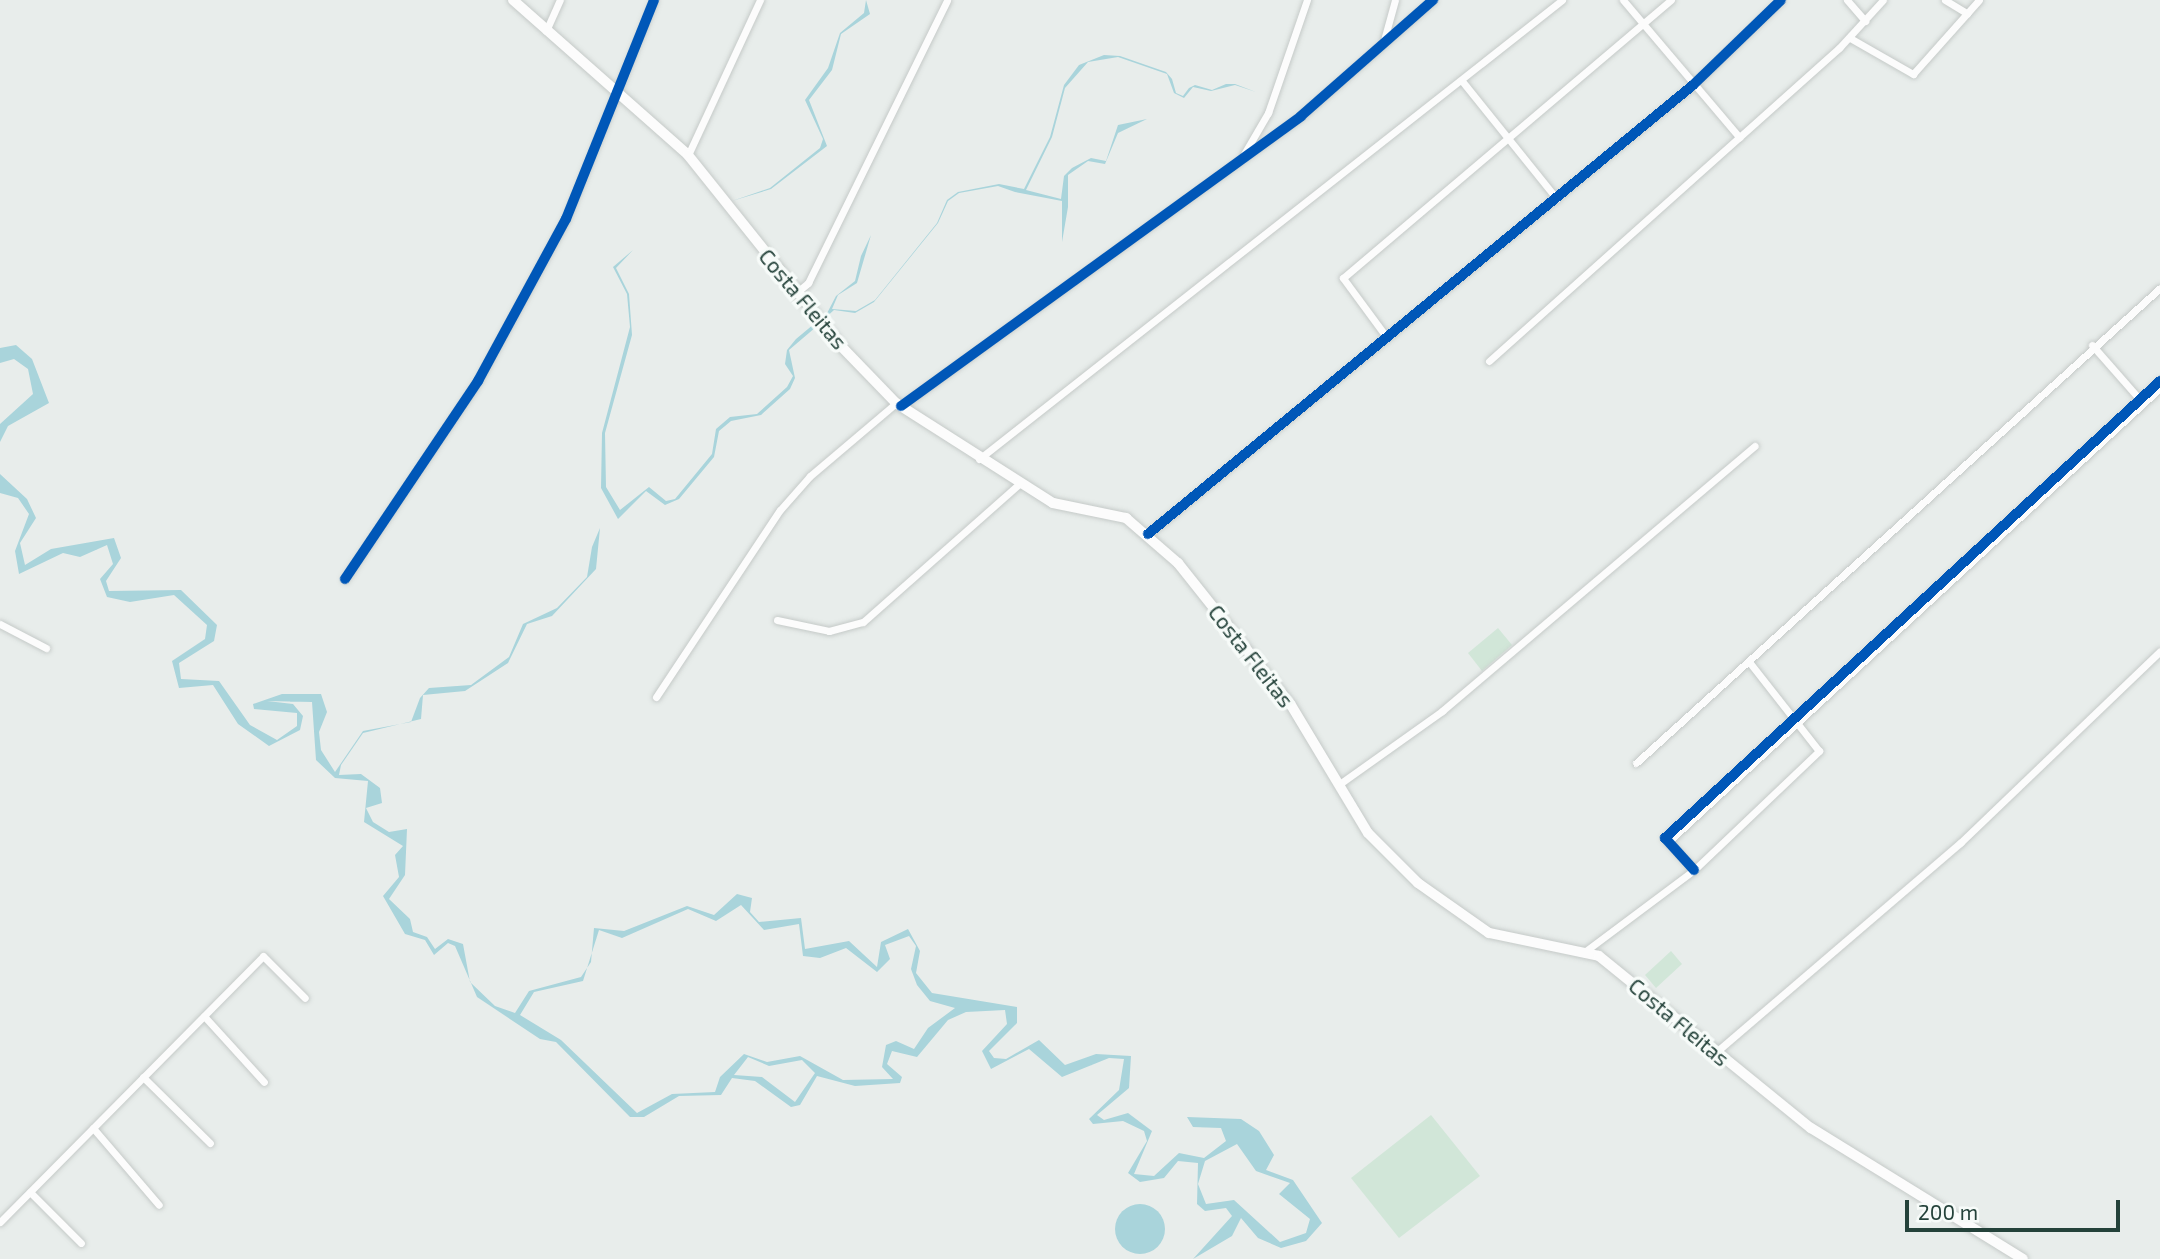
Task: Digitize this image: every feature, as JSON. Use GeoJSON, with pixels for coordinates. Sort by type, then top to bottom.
{"type":"FeatureCollection","features":[{"type":"Feature","properties":{"kind":"main road","name":"Costa Fleitas"},"geometry":{"type":"LineString","coordinates":[[513,0],[545,33],[688,155],[796,293],[898,404],[1019,484],[1070,508],[1115,513],[1148,534],[1291,705],[1337,786],[1389,858],[1474,925],[1500,936],[1587,950],[1811,1128],[2023,1259]]}},
{"type":"Feature","properties":{"kind":"street"},"geometry":{"type":"LineString","coordinates":[[545,33],[560,0]]}},
{"type":"Feature","properties":{"kind":"street"},"geometry":{"type":"LineString","coordinates":[[345,579],[506,331],[566,219],[654,0]]}},
{"type":"Feature","properties":{"kind":"street"},"geometry":{"type":"LineString","coordinates":[[688,155],[760,0]]}},
{"type":"Feature","properties":{"kind":"street"},"geometry":{"type":"LineString","coordinates":[[796,293],[808,283],[947,0]]}},
{"type":"Feature","properties":{"kind":"street"},"geometry":{"type":"LineString","coordinates":[[1242,158],[1268,113],[1307,0]]}},
{"type":"Feature","properties":{"kind":"street"},"geometry":{"type":"LineString","coordinates":[[1383,42],[1395,0]]}},
{"type":"Feature","properties":{"kind":"street"},"geometry":{"type":"LineString","coordinates":[[656,696],[780,510],[810,476],[898,404],[1301,116],[1433,0]]}},
{"type":"Feature","properties":{"kind":"street"},"geometry":{"type":"LineString","coordinates":[[978,459],[1562,0]]}},
{"type":"Feature","properties":{"kind":"street"},"geometry":{"type":"LineString","coordinates":[[1623,0],[1740,137]]}},
{"type":"Feature","properties":{"kind":"street"},"geometry":{"type":"LineString","coordinates":[[1385,335],[1343,278],[1671,0]]}},
{"type":"Feature","properties":{"kind":"street"},"geometry":{"type":"LineString","coordinates":[[1148,534],[1385,335],[1557,199],[1693,85],[1781,0]]}},
{"type":"Feature","properties":{"kind":"street"},"geometry":{"type":"LineString","coordinates":[[1847,0],[1865,21]]}},
{"type":"Feature","properties":{"kind":"street"},"geometry":{"type":"LineString","coordinates":[[1489,361],[1850,38],[1883,0]]}},
{"type":"Feature","properties":{"kind":"street"},"geometry":{"type":"LineString","coordinates":[[1945,0],[1967,13]]}},
{"type":"Feature","properties":{"kind":"street"},"geometry":{"type":"LineString","coordinates":[[1850,38],[1913,74],[1979,0]]}},
{"type":"Feature","properties":{"kind":"street"},"geometry":{"type":"LineString","coordinates":[[1462,81],[1557,199]]}},
{"type":"Feature","properties":{"kind":"street"},"geometry":{"type":"LineString","coordinates":[[1636,763],[1750,663],[2092,345],[2160,288]]}},
{"type":"Feature","properties":{"kind":"street"},"geometry":{"type":"LineString","coordinates":[[2092,345],[2141,401]]}},
{"type":"Feature","properties":{"kind":"street"},"geometry":{"type":"LineString","coordinates":[[1693,870],[1667,840],[2141,401],[2160,380]]}},
{"type":"Feature","properties":{"kind":"street"},"geometry":{"type":"LineString","coordinates":[[2141,401],[2160,387]]}},
{"type":"Feature","properties":{"kind":"street"},"geometry":{"type":"LineString","coordinates":[[1337,786],[1442,711],[1755,446]]}},
{"type":"Feature","properties":{"kind":"street"},"geometry":{"type":"LineString","coordinates":[[777,620],[829,631],[863,622],[1019,484]]}},
{"type":"Feature","properties":{"kind":"street"},"geometry":{"type":"LineString","coordinates":[[0,624],[46,648]]}},
{"type":"Feature","properties":{"kind":"street"},"geometry":{"type":"LineString","coordinates":[[1715,1053],[1960,843],[2160,651]]}},
{"type":"Feature","properties":{"kind":"street"},"geometry":{"type":"LineString","coordinates":[[1587,950],[1693,870],[1819,751],[1750,663]]}},
{"type":"Feature","properties":{"kind":"street"},"geometry":{"type":"LineString","coordinates":[[0,1222],[263,956],[305,998]]}},
{"type":"Feature","properties":{"kind":"street"},"geometry":{"type":"LineString","coordinates":[[204,1016],[264,1082]]}},
{"type":"Feature","properties":{"kind":"street"},"geometry":{"type":"LineString","coordinates":[[143,1077],[210,1143]]}},
{"type":"Feature","properties":{"kind":"street"},"geometry":{"type":"LineString","coordinates":[[93,1128],[159,1205]]}},
{"type":"Feature","properties":{"kind":"street"},"geometry":{"type":"LineString","coordinates":[[30,1192],[81,1243]]}},
{"type":"Feature","properties":{"kind":"green space"},"geometry":{"type":"Polygon","coordinates":[[[1498,628],[1512,645],[1482,671],[1468,653],[1498,628]]]}},
{"type":"Feature","properties":{"kind":"green space"},"geometry":{"type":"Polygon","coordinates":[[[1671,951],[1682,964],[1656,988],[1645,975],[1671,951]]]}},
{"type":"Feature","properties":{"kind":"green space"},"geometry":{"type":"Polygon","coordinates":[[[1431,1115],[1480,1176],[1399,1238],[1351,1178],[1431,1115]]]}},
{"type":"Feature","properties":{"kind":"water"},"geometry":{"type":"Polygon","coordinates":[[[866,0],[870,14],[841,34],[832,70],[809,100],[827,146],[771,189],[732,201],[770,188],[820,148],[823,139],[805,100],[828,68],[840,33],[864,13],[866,0]]]}},
{"type":"Feature","properties":{"kind":"water"},"geometry":{"type":"Polygon","coordinates":[[[1104,55],[1120,56],[1166,72],[1172,79],[1176,93],[1183,96],[1195,85],[1212,90],[1226,84],[1235,84],[1256,92],[1235,85],[1211,91],[1193,87],[1184,98],[1174,93],[1167,74],[1118,57],[1088,62],[1065,88],[1052,137],[1026,190],[1061,199],[1064,176],[1072,168],[1091,158],[1106,161],[1118,125],[1147,119],[1118,133],[1105,164],[1088,161],[1068,175],[1068,207],[1062,242],[1062,201],[998,186],[959,193],[948,201],[938,223],[874,302],[855,313],[834,310],[824,319],[836,296],[855,281],[861,256],[871,235],[857,283],[838,295],[832,309],[856,311],[875,300],[937,223],[947,200],[958,192],[999,184],[1024,189],[1050,137],[1064,85],[1079,65],[1104,55]]]}},
{"type":"Feature","properties":{"kind":"water"},"geometry":{"type":"Polygon","coordinates":[[[633,250],[616,268],[629,294],[632,335],[605,433],[606,487],[620,510],[649,487],[666,501],[675,499],[712,454],[716,429],[730,417],[757,414],[787,387],[793,376],[785,364],[787,350],[814,324],[816,327],[789,350],[795,378],[790,389],[761,415],[731,421],[719,431],[714,457],[679,499],[665,505],[646,491],[618,519],[601,488],[602,433],[630,327],[627,294],[613,267],[633,250]]]}},
{"type":"Feature","properties":{"kind":"water"},"geometry":{"type":"Polygon","coordinates":[[[16,345],[32,359],[49,403],[8,426],[0,442],[0,424],[33,394],[28,369],[14,359],[0,363],[0,348],[16,345]]]}},
{"type":"Feature","properties":{"kind":"water"},"geometry":{"type":"Polygon","coordinates":[[[0,474],[27,499],[36,518],[20,543],[25,565],[51,549],[114,538],[121,558],[106,581],[109,591],[181,590],[217,625],[214,641],[179,663],[181,679],[219,681],[250,725],[277,740],[297,726],[297,713],[254,709],[253,704],[282,694],[321,694],[327,712],[319,732],[321,750],[335,772],[363,731],[400,724],[363,733],[341,765],[339,775],[361,774],[380,788],[382,803],[366,808],[373,822],[389,832],[407,829],[405,875],[389,899],[410,919],[413,932],[427,937],[435,949],[448,939],[463,944],[470,980],[455,946],[448,943],[434,955],[425,940],[405,934],[383,896],[399,877],[395,855],[403,846],[364,822],[368,781],[335,778],[316,760],[312,702],[267,701],[293,704],[303,716],[300,730],[269,746],[238,724],[213,685],[179,688],[172,661],[205,639],[207,625],[174,595],[130,602],[107,597],[100,579],[113,564],[107,545],[80,557],[63,553],[19,574],[15,551],[29,514],[18,498],[0,493],[0,474]]]}},
{"type":"Feature","properties":{"kind":"water"},"geometry":{"type":"Polygon","coordinates":[[[600,528],[596,569],[552,616],[527,624],[508,663],[465,691],[423,695],[421,719],[411,721],[420,698],[429,688],[471,685],[509,657],[523,624],[557,608],[587,577],[592,547],[600,528]]]}},
{"type":"Feature","properties":{"kind":"water"},"geometry":{"type":"Polygon","coordinates":[[[737,894],[752,898],[750,912],[759,922],[801,918],[805,949],[849,941],[877,967],[881,942],[908,929],[920,951],[916,973],[932,993],[1017,1007],[1017,1023],[989,1051],[994,1058],[1006,1059],[1039,1040],[1065,1065],[1096,1054],[1131,1056],[1129,1088],[1097,1115],[1104,1120],[1128,1113],[1152,1131],[1134,1174],[1154,1176],[1179,1153],[1204,1158],[1226,1141],[1221,1128],[1193,1127],[1187,1117],[1241,1119],[1259,1131],[1274,1155],[1266,1170],[1293,1180],[1322,1223],[1306,1241],[1281,1248],[1258,1238],[1241,1218],[1232,1236],[1193,1259],[1232,1216],[1226,1208],[1205,1211],[1197,1204],[1198,1163],[1178,1161],[1164,1178],[1140,1182],[1128,1173],[1147,1141],[1144,1131],[1123,1121],[1093,1124],[1089,1119],[1119,1090],[1124,1059],[1109,1058],[1062,1077],[1029,1049],[991,1069],[982,1051],[1007,1024],[1005,1010],[966,1012],[948,1020],[917,1057],[892,1051],[887,1064],[902,1077],[900,1083],[855,1086],[817,1076],[800,1105],[791,1107],[755,1081],[732,1078],[721,1095],[679,1096],[644,1117],[630,1117],[556,1042],[540,1039],[477,997],[471,983],[495,1006],[515,1013],[529,991],[581,977],[587,968],[583,981],[534,992],[520,1015],[561,1040],[637,1113],[672,1094],[715,1092],[720,1077],[744,1054],[767,1062],[800,1056],[843,1080],[893,1079],[882,1067],[886,1045],[896,1041],[914,1049],[928,1028],[955,1008],[930,1001],[917,985],[911,969],[916,946],[909,936],[885,945],[890,959],[877,972],[846,948],[820,958],[803,956],[799,924],[764,930],[741,905],[716,921],[688,909],[622,938],[599,930],[592,953],[594,928],[624,931],[687,906],[714,915],[737,894]],[[748,1057],[734,1075],[762,1077],[795,1102],[815,1073],[802,1060],[769,1066],[748,1057]],[[1237,1144],[1205,1161],[1198,1184],[1206,1204],[1234,1200],[1280,1242],[1306,1233],[1310,1219],[1279,1194],[1290,1183],[1256,1171],[1237,1144]]]}},
{"type":"Feature","properties":{"kind":"water"},"geometry":{"type":"Polygon","coordinates":[[[1140,1204],[1157,1212],[1165,1229],[1157,1246],[1140,1254],[1123,1246],[1115,1229],[1123,1212],[1140,1204]]]}},
{"type":"Feature","properties":{"kind":"cycle path"},"geometry":{"type":"LineString","coordinates":[[345,579],[478,381],[566,219],[654,0]]}},
{"type":"Feature","properties":{"kind":"cycle path"},"geometry":{"type":"LineString","coordinates":[[901,406],[1301,116],[1433,0]]}},
{"type":"Feature","properties":{"kind":"cycle path"},"geometry":{"type":"LineString","coordinates":[[1148,534],[1693,85],[1781,0]]}},
{"type":"Feature","properties":{"kind":"cycle path"},"geometry":{"type":"LineString","coordinates":[[1694,870],[1665,838],[2160,381]]}}]}
